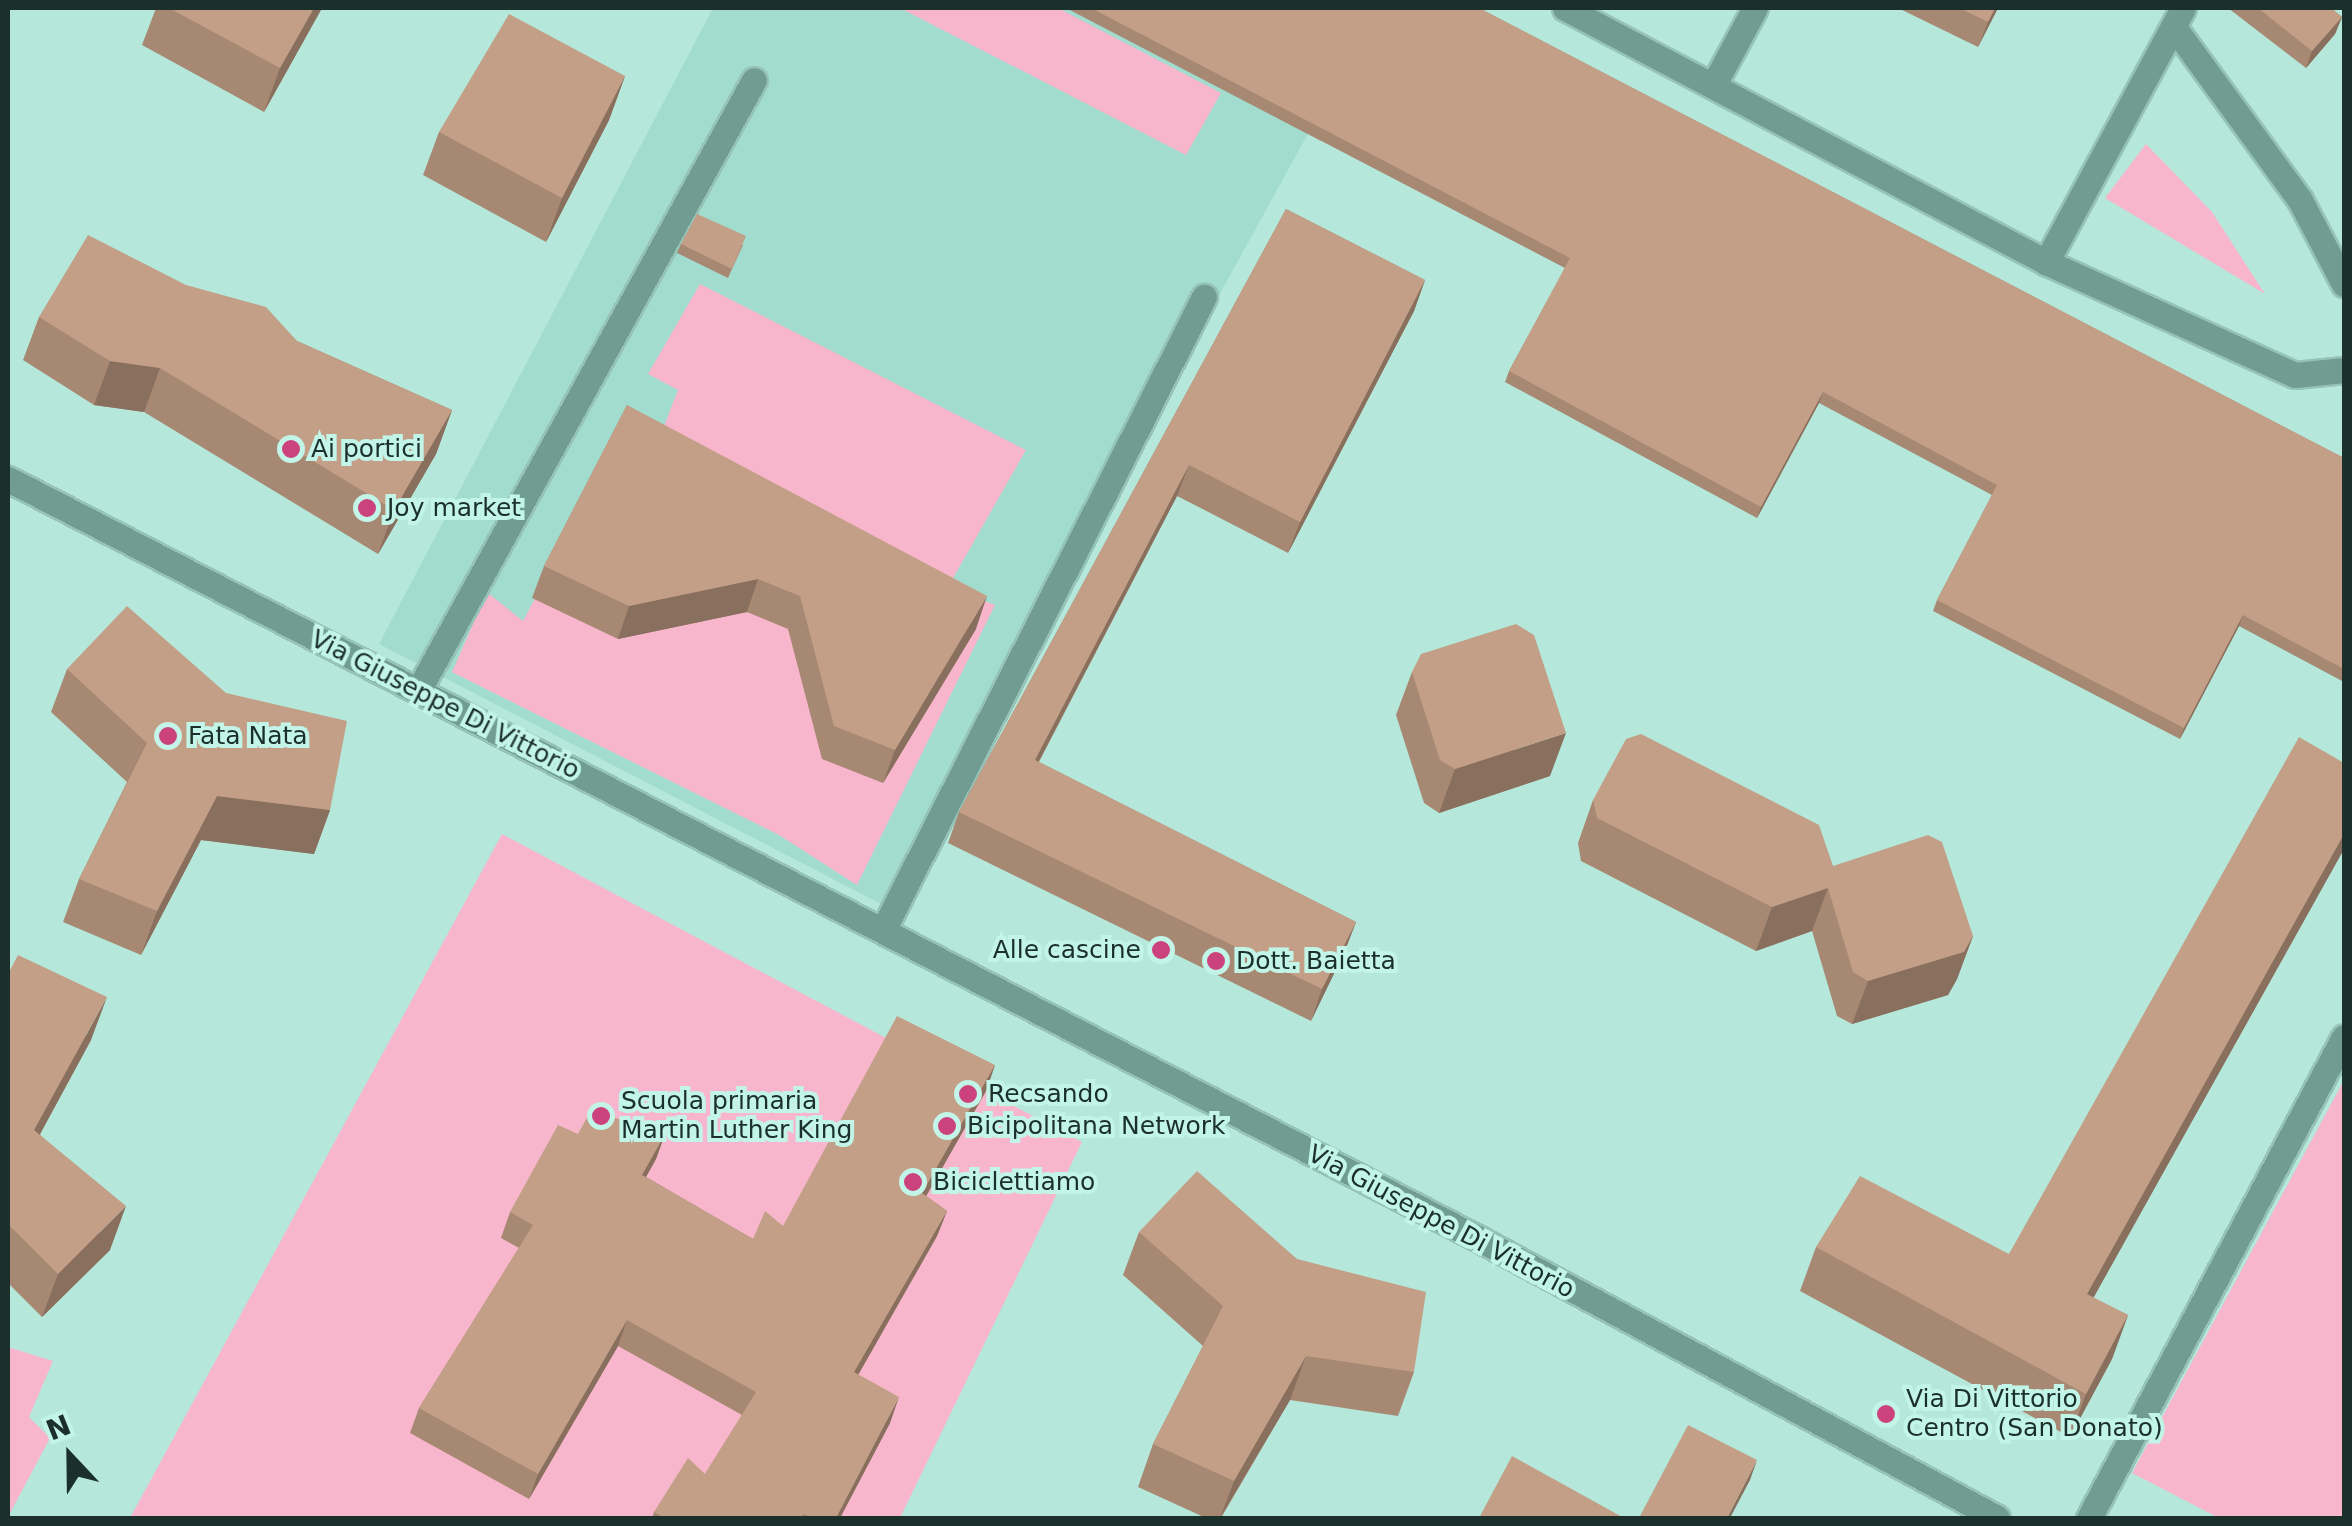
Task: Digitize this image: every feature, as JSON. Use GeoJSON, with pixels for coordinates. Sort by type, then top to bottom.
{"type":"FeatureCollection","features":[{"type":"Feature","properties":{"kind":"street"},"geometry":{"type":"LineString","coordinates":[[1565,8],[2046,262],[2294,374],[2344,370]]}},
{"type":"Feature","properties":{"kind":"street"},"geometry":{"type":"LineString","coordinates":[[1714,84],[1755,8]]}},
{"type":"Feature","properties":{"kind":"street"},"geometry":{"type":"LineString","coordinates":[[2046,262],[2180,19],[2300,200],[2344,284]]}},
{"type":"Feature","properties":{"kind":"street"},"geometry":{"type":"LineString","coordinates":[[418,690],[754,80]]}},
{"type":"Feature","properties":{"kind":"street"},"geometry":{"type":"LineString","coordinates":[[883,930],[1204,297]]}},
{"type":"Feature","properties":{"kind":"street","name":"Via Giuseppe Di Vittorio"},"geometry":{"type":"LineString","coordinates":[[8,479],[883,930],[1998,1518]]}},
{"type":"Feature","properties":{"kind":"street"},"geometry":{"type":"LineString","coordinates":[[2090,1518],[2344,1038]]}},
{"type":"Feature","properties":{"kind":"shaded area"},"geometry":{"type":"Polygon","coordinates":[[[713,8],[1454,8],[2344,471],[2344,682],[1309,132],[883,905],[379,644],[713,8]]]}},
{"type":"Feature","properties":{"kind":"shaded area"},"geometry":{"type":"Polygon","coordinates":[[[900,8],[1058,8],[1221,93],[1186,155],[900,8]]]}},
{"type":"Feature","properties":{"kind":"shaded area"},"geometry":{"type":"Polygon","coordinates":[[[2146,144],[2212,212],[2265,294],[2105,198],[2146,144]]]}},
{"type":"Feature","properties":{"kind":"shaded area"},"geometry":{"type":"Polygon","coordinates":[[[700,284],[1026,450],[948,587],[995,605],[857,885],[779,835],[452,672],[487,592],[523,621],[630,420],[661,434],[678,390],[648,374],[700,284]]]}},
{"type":"Feature","properties":{"kind":"shaded area","name":"Scuola primaria Martin Luther King"},"geometry":{"type":"Polygon","coordinates":[[[502,834],[1082,1142],[900,1518],[130,1518],[502,834]]]}},
{"type":"Feature","properties":{"kind":"shaded area"},"geometry":{"type":"Polygon","coordinates":[[[2344,1080],[2344,1518],[2219,1518],[2132,1473],[2344,1080]]]}},
{"type":"Feature","properties":{"kind":"shaded area"},"geometry":{"type":"Polygon","coordinates":[[[8,1347],[53,1361],[29,1417],[50,1438],[8,1517],[8,1347]]]}},
{"type":"Feature","properties":{"kind":"building"},"geometry":{"type":"Polygon","coordinates":[[[169,8],[314,8],[280,68],[169,8]]]}},
{"type":"Feature","properties":{"kind":"building"},"geometry":{"type":"Polygon","coordinates":[[[1091,8],[1479,8],[2344,458],[2344,669],[2243,615],[2184,728],[1937,600],[1997,485],[1823,392],[1761,507],[1509,371],[1570,258],[1091,8]]]}},
{"type":"Feature","properties":{"kind":"building"},"geometry":{"type":"Polygon","coordinates":[[[1959,8],[1995,8],[1988,22],[1959,8]]]}},
{"type":"Feature","properties":{"kind":"building"},"geometry":{"type":"Polygon","coordinates":[[[2258,8],[2331,8],[2342,17],[2312,51],[2258,8]]]}},
{"type":"Feature","properties":{"kind":"building"},"geometry":{"type":"Polygon","coordinates":[[[509,14],[625,76],[562,198],[439,132],[509,14]]]}},
{"type":"Feature","properties":{"kind":"building"},"geometry":{"type":"Polygon","coordinates":[[[1286,209],[1425,280],[1300,522],[1189,465],[1035,760],[1356,922],[1322,989],[959,812],[1286,209]]]}},
{"type":"Feature","properties":{"kind":"building"},"geometry":{"type":"Polygon","coordinates":[[[697,214],[746,236],[732,269],[681,244],[697,214]]]}},
{"type":"Feature","properties":{"kind":"building"},"geometry":{"type":"Polygon","coordinates":[[[88,235],[186,285],[266,307],[297,341],[452,410],[394,510],[160,368],[110,361],[39,317],[88,235]]]}},
{"type":"Feature","properties":{"kind":"building"},"geometry":{"type":"Polygon","coordinates":[[[627,405],[987,596],[895,750],[834,726],[800,596],[758,579],[629,606],[544,566],[627,405]]]}},
{"type":"Feature","properties":{"kind":"building"},"geometry":{"type":"Polygon","coordinates":[[[127,606],[226,693],[347,721],[330,810],[217,796],[157,911],[79,879],[147,743],[67,669],[127,606]]]}},
{"type":"Feature","properties":{"kind":"building"},"geometry":{"type":"Polygon","coordinates":[[[1516,624],[1534,635],[1566,733],[1455,769],[1440,760],[1412,672],[1421,654],[1516,624]]]}},
{"type":"Feature","properties":{"kind":"building"},"geometry":{"type":"Polygon","coordinates":[[[1641,734],[1819,825],[1833,866],[1928,835],[1942,842],[1973,936],[1964,952],[1868,981],[1853,972],[1828,888],[1772,907],[1597,818],[1593,800],[1626,739],[1641,734]]]}},
{"type":"Feature","properties":{"kind":"building"},"geometry":{"type":"Polygon","coordinates":[[[2299,737],[2344,763],[2344,834],[2087,1294],[2128,1315],[2086,1394],[1816,1247],[1860,1176],[2009,1254],[2299,737]]]}},
{"type":"Feature","properties":{"kind":"building"},"geometry":{"type":"Polygon","coordinates":[[[18,955],[107,997],[34,1130],[126,1206],[58,1274],[8,1224],[8,974],[18,955]]]}},
{"type":"Feature","properties":{"kind":"building"},"geometry":{"type":"Polygon","coordinates":[[[897,1016],[995,1065],[922,1193],[947,1211],[854,1372],[899,1397],[836,1518],[804,1514],[801,1518],[664,1518],[654,1512],[688,1458],[705,1474],[756,1392],[627,1320],[538,1474],[419,1408],[533,1225],[510,1212],[558,1125],[578,1134],[591,1110],[665,1134],[642,1175],[753,1239],[765,1211],[783,1226],[897,1016]]]}},
{"type":"Feature","properties":{"kind":"building"},"geometry":{"type":"Polygon","coordinates":[[[1197,1171],[1297,1259],[1426,1292],[1414,1372],[1306,1356],[1234,1481],[1153,1444],[1223,1306],[1139,1232],[1197,1171]]]}},
{"type":"Feature","properties":{"kind":"building"},"geometry":{"type":"Polygon","coordinates":[[[1688,1425],[1757,1460],[1727,1518],[1639,1518],[1688,1425]]]}},
{"type":"Feature","properties":{"kind":"building"},"geometry":{"type":"Polygon","coordinates":[[[1512,1456],[1624,1518],[1479,1518],[1512,1456]]]}},
{"type":"Feature","properties":{"kind":"place","name":"Ai portici"},"geometry":{"type":"Point","coordinates":[291,449]}},
{"type":"Feature","properties":{"kind":"place","name":"Joy market"},"geometry":{"type":"Point","coordinates":[367,508]}},
{"type":"Feature","properties":{"kind":"place","name":"Fata Nata"},"geometry":{"type":"Point","coordinates":[168,736]}},
{"type":"Feature","properties":{"kind":"place","name":"Alle cascine"},"geometry":{"type":"Point","coordinates":[1161,950]}},
{"type":"Feature","properties":{"kind":"place","name":"Dott. Baietta"},"geometry":{"type":"Point","coordinates":[1216,961]}},
{"type":"Feature","properties":{"kind":"place","name":"Recsando"},"geometry":{"type":"Point","coordinates":[968,1094]}},
{"type":"Feature","properties":{"kind":"place","name":"Scuola primaria Martin Luther King"},"geometry":{"type":"Point","coordinates":[601,1116]}},
{"type":"Feature","properties":{"kind":"place","name":"Bicipolitana Network"},"geometry":{"type":"Point","coordinates":[947,1126]}},
{"type":"Feature","properties":{"kind":"place","name":"Biciclettiamo"},"geometry":{"type":"Point","coordinates":[913,1182]}},
{"type":"Feature","properties":{"kind":"place","name":"Via Di Vittorio Centro (San Donato)"},"geometry":{"type":"Point","coordinates":[1886,1414]}}]}
